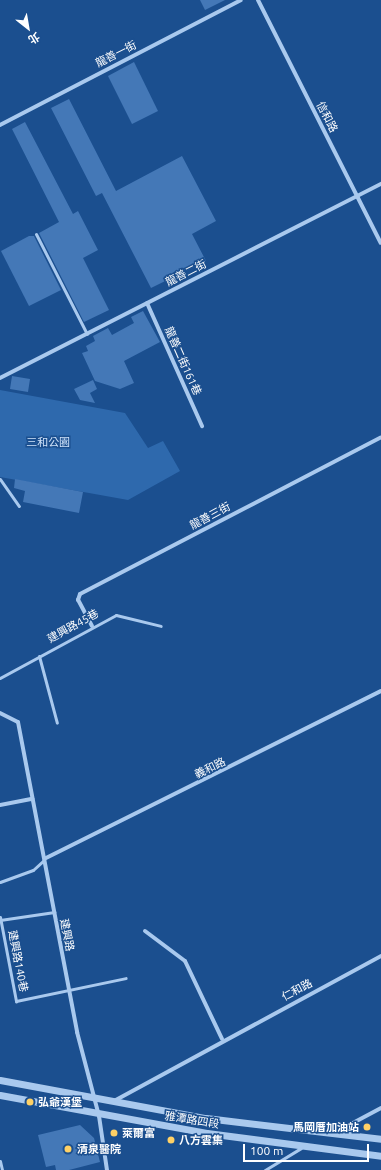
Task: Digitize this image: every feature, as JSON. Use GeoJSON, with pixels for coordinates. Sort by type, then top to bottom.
{"type":"FeatureCollection","features":[{"type":"Feature","properties":{"kind":"street","name":"龍善一街"},"geometry":{"type":"LineString","coordinates":[[0,125],[241,0]]}},
{"type":"Feature","properties":{"kind":"street","name":"信和路"},"geometry":{"type":"LineString","coordinates":[[258,0],[381,243]]}},
{"type":"Feature","properties":{"kind":"street","name":"龍善二街"},"geometry":{"type":"LineString","coordinates":[[0,378],[381,184]]}},
{"type":"Feature","properties":{"kind":"street","name":"龍善二街161巷"},"geometry":{"type":"LineString","coordinates":[[147,303],[202,426]]}},
{"type":"Feature","properties":{"kind":"street","name":"龍善三街"},"geometry":{"type":"LineString","coordinates":[[92,626],[78,600],[80,594],[381,437]]}},
{"type":"Feature","properties":{"kind":"street","name":"義和路"},"geometry":{"type":"LineString","coordinates":[[46,858],[381,691]]}},
{"type":"Feature","properties":{"kind":"street","name":"建興路"},"geometry":{"type":"LineString","coordinates":[[0,713],[18,722],[32,799],[46,858],[54,912],[69,991],[92,1097],[99,1116],[107,1170]]}},
{"type":"Feature","properties":{"kind":"street"},"geometry":{"type":"LineString","coordinates":[[0,804],[32,799]]}},
{"type":"Feature","properties":{"kind":"street"},"geometry":{"type":"LineString","coordinates":[[145,931],[185,961],[222,1039]]}},
{"type":"Feature","properties":{"kind":"street","name":"仁和路"},"geometry":{"type":"LineString","coordinates":[[113,1101],[222,1039],[381,956]]}},
{"type":"Feature","properties":{"kind":"street","name":"雅潭路四段"},"geometry":{"type":"LineString","coordinates":[[0,1080],[206,1118],[381,1139]]}},
{"type":"Feature","properties":{"kind":"street","name":"雅潭路四段"},"geometry":{"type":"LineString","coordinates":[[0,1095],[99,1116],[301,1148],[381,1156]]}},
{"type":"Feature","properties":{"kind":"street"},"geometry":{"type":"LineString","coordinates":[[345,1135],[350,1124],[381,1108]]}},
{"type":"Feature","properties":{"kind":"lane"},"geometry":{"type":"LineString","coordinates":[[36,234],[87,334]]}},
{"type":"Feature","properties":{"kind":"lane"},"geometry":{"type":"LineString","coordinates":[[0,479],[19,506]]}},
{"type":"Feature","properties":{"kind":"lane","name":"建興路45巷"},"geometry":{"type":"LineString","coordinates":[[0,678],[92,626],[116,615],[161,626]]}},
{"type":"Feature","properties":{"kind":"lane"},"geometry":{"type":"LineString","coordinates":[[39,656],[56,723]]}},
{"type":"Feature","properties":{"kind":"lane"},"geometry":{"type":"LineString","coordinates":[[0,882],[33,870],[46,858]]}},
{"type":"Feature","properties":{"kind":"lane"},"geometry":{"type":"LineString","coordinates":[[0,919],[54,912]]}},
{"type":"Feature","properties":{"kind":"lane","name":"建興路140巷"},"geometry":{"type":"LineString","coordinates":[[0,919],[16,1001],[69,991]]}},
{"type":"Feature","properties":{"kind":"lane"},"geometry":{"type":"LineString","coordinates":[[69,991],[126,978]]}},
{"type":"Feature","properties":{"kind":"lane"},"geometry":{"type":"LineString","coordinates":[[265,1170],[301,1148]]}},
{"type":"Feature","properties":{"kind":"lane"},"geometry":{"type":"LineString","coordinates":[[0,1161],[2,1170]]}},
{"type":"Feature","properties":{"kind":"green space","name":"三和公園"},"geometry":{"type":"Polygon","coordinates":[[[0,390],[125,413],[148,448],[163,441],[180,471],[128,500],[0,477],[0,390]]]}},
{"type":"Feature","properties":{"kind":"building"},"geometry":{"type":"Polygon","coordinates":[[[200,0],[225,0],[205,10],[200,0]]]}},
{"type":"Feature","properties":{"kind":"building"},"geometry":{"type":"Polygon","coordinates":[[[134,62],[158,111],[132,124],[108,76],[134,62]]]}},
{"type":"Feature","properties":{"kind":"building"},"geometry":{"type":"Polygon","coordinates":[[[69,99],[116,191],[182,156],[216,221],[192,234],[206,261],[151,288],[102,193],[96,196],[51,108],[69,99]]]}},
{"type":"Feature","properties":{"kind":"building"},"geometry":{"type":"Polygon","coordinates":[[[25,122],[73,214],[78,211],[98,250],[83,258],[109,310],[84,322],[39,233],[59,222],[12,129],[25,122]]]}},
{"type":"Feature","properties":{"kind":"building"},"geometry":{"type":"Polygon","coordinates":[[[29,236],[34,236],[61,290],[29,306],[1,251],[29,236]]]}},
{"type":"Feature","properties":{"kind":"building"},"geometry":{"type":"Polygon","coordinates":[[[143,311],[160,342],[124,361],[134,383],[120,389],[95,381],[82,353],[88,351],[86,346],[95,341],[93,336],[108,328],[112,335],[134,323],[131,317],[143,311]]]}},
{"type":"Feature","properties":{"kind":"building"},"geometry":{"type":"Polygon","coordinates":[[[12,376],[30,379],[28,392],[10,389],[12,376]]]}},
{"type":"Feature","properties":{"kind":"building"},"geometry":{"type":"Polygon","coordinates":[[[93,380],[97,389],[90,393],[95,403],[80,400],[74,389],[93,380]]]}},
{"type":"Feature","properties":{"kind":"building"},"geometry":{"type":"Polygon","coordinates":[[[15,479],[83,492],[79,513],[23,502],[25,491],[14,488],[15,479]]]}},
{"type":"Feature","properties":{"kind":"building","name":"清泉醫院"},"geometry":{"type":"Polygon","coordinates":[[[80,1125],[94,1138],[100,1162],[69,1170],[56,1170],[55,1165],[46,1167],[38,1135],[80,1125]]]}},
{"type":"Feature","properties":{"kind":"place","name":"弘爺漢堡"},"geometry":{"type":"Point","coordinates":[30,1102]}},
{"type":"Feature","properties":{"kind":"place","name":"馬岡厝加油站"},"geometry":{"type":"Point","coordinates":[367,1127]}},
{"type":"Feature","properties":{"kind":"place","name":"萊爾富"},"geometry":{"type":"Point","coordinates":[114,1133]}},
{"type":"Feature","properties":{"kind":"place","name":"八方雲集"},"geometry":{"type":"Point","coordinates":[171,1140]}},
{"type":"Feature","properties":{"kind":"place","name":"清泉醫院"},"geometry":{"type":"Point","coordinates":[68,1149]}}]}
